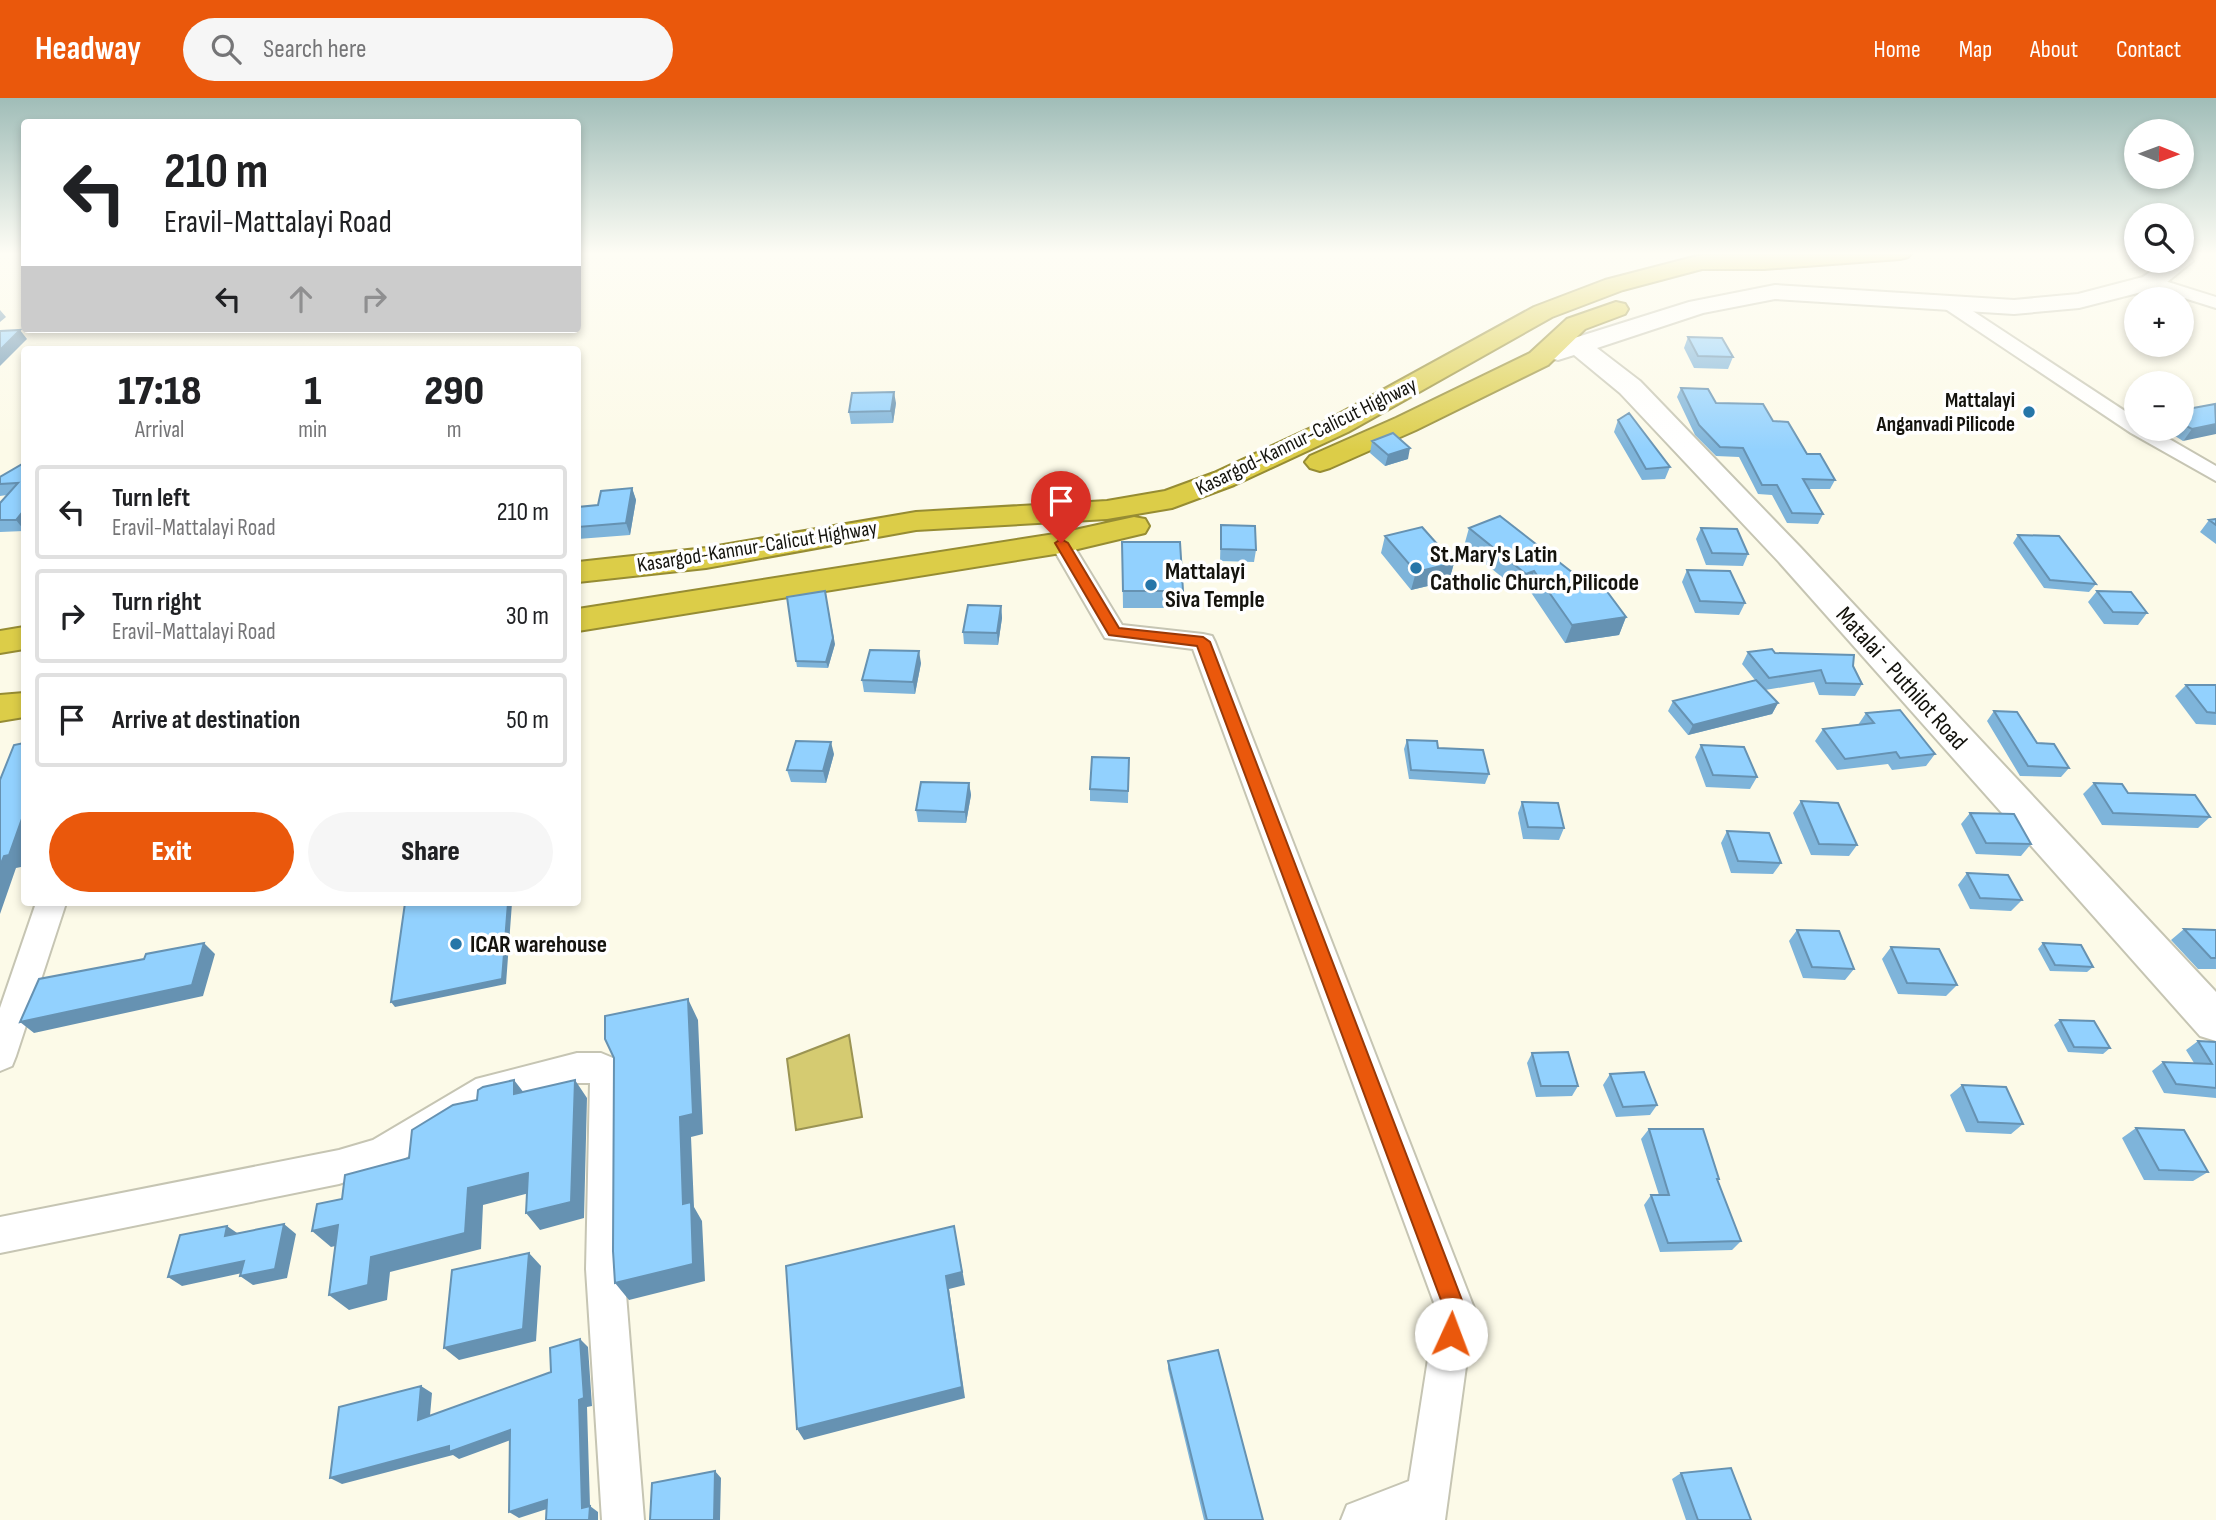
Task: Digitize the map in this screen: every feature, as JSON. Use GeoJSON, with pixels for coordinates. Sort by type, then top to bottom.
{"type":"FeatureCollection","features":[{"type":"Feature","properties":{"kind":"highway","name":"Kasargod-Kannur-Calicut Highway"},"geometry":{"type":"LineString","coordinates":[[581,572],[706,558],[916,521],[1107,510],[1172,499],[1223,479],[1338,426],[1532,318]]}},
{"type":"Feature","properties":{"kind":"highway","name":"Kasargod-Kannur-Calicut Highway"},"geometry":{"type":"LineString","coordinates":[[581,620],[1061,543],[1160,521],[1316,463],[1406,424],[1539,359],[1576,324],[1592,318]]}},
{"type":"Feature","properties":{"kind":"highway"},"geometry":{"type":"LineString","coordinates":[[0,642],[21,638]]}},
{"type":"Feature","properties":{"kind":"highway"},"geometry":{"type":"LineString","coordinates":[[0,708],[21,705]]}},
{"type":"Feature","properties":{"kind":"main road","name":"Kasargod-Kannur-Calicut Highway"},"geometry":{"type":"LineString","coordinates":[[1539,359],[1662,318]]}},
{"type":"Feature","properties":{"kind":"main road","name":"Matalai - Puthilot Road"},"geometry":{"type":"LineString","coordinates":[[1577,345],[1630,387],[1790,555],[2216,1022]]}},
{"type":"Feature","properties":{"kind":"street"},"geometry":{"type":"LineString","coordinates":[[1973,318],[2124,419]]}},
{"type":"Feature","properties":{"kind":"street"},"geometry":{"type":"LineString","coordinates":[[2159,441],[2216,475]]}},
{"type":"Feature","properties":{"kind":"street"},"geometry":{"type":"LineString","coordinates":[[1061,543],[1114,632],[1203,642],[1455,1308],[1425,1507],[1362,1520]]}},
{"type":"Feature","properties":{"kind":"street"},"geometry":{"type":"LineString","coordinates":[[0,1056],[50,906]]}},
{"type":"Feature","properties":{"kind":"street"},"geometry":{"type":"LineString","coordinates":[[0,1235],[339,1167],[382,1153],[488,1090],[577,1068],[601,1068],[607,1079],[605,1269],[623,1520]]}},
{"type":"Feature","properties":{"kind":"shaded area"},"geometry":{"type":"Polygon","coordinates":[[[849,1035],[862,1117],[796,1130],[787,1059],[849,1035]]]}},
{"type":"Feature","properties":{"kind":"building"},"geometry":{"type":"Polygon","coordinates":[[[20,330],[0,350],[0,331],[20,330]]]}},
{"type":"Feature","properties":{"kind":"building"},"geometry":{"type":"Polygon","coordinates":[[[1688,337],[1722,338],[1733,357],[1698,356],[1688,337]]]}},
{"type":"Feature","properties":{"kind":"building"},"geometry":{"type":"Polygon","coordinates":[[[1681,388],[1708,389],[1716,403],[1763,404],[1773,421],[1788,422],[1807,454],[1820,454],[1835,480],[1803,479],[1823,514],[1792,513],[1777,485],[1762,485],[1743,448],[1720,447],[1699,425],[1681,388]]]}},
{"type":"Feature","properties":{"kind":"building"},"geometry":{"type":"Polygon","coordinates":[[[894,392],[891,411],[849,412],[852,393],[894,392]]]}},
{"type":"Feature","properties":{"kind":"building"},"geometry":{"type":"Polygon","coordinates":[[[2215,404],[2216,424],[2194,429],[2194,408],[2215,404]]]}},
{"type":"Feature","properties":{"kind":"building"},"geometry":{"type":"Polygon","coordinates":[[[1629,413],[1670,467],[1646,469],[1618,420],[1629,413]]]}},
{"type":"Feature","properties":{"kind":"building"},"geometry":{"type":"Polygon","coordinates":[[[1393,433],[1410,448],[1388,455],[1372,441],[1393,433]]]}},
{"type":"Feature","properties":{"kind":"building"},"geometry":{"type":"Polygon","coordinates":[[[21,465],[21,514],[16,520],[0,520],[0,503],[18,483],[0,484],[0,477],[21,465]]]}},
{"type":"Feature","properties":{"kind":"building"},"geometry":{"type":"Polygon","coordinates":[[[632,488],[626,523],[581,527],[581,507],[598,505],[601,491],[632,488]]]}},
{"type":"Feature","properties":{"kind":"building"},"geometry":{"type":"Polygon","coordinates":[[[1500,516],[1582,580],[1597,578],[1626,617],[1572,625],[1534,571],[1526,574],[1469,528],[1500,516]]]}},
{"type":"Feature","properties":{"kind":"building"},"geometry":{"type":"Polygon","coordinates":[[[1221,525],[1255,526],[1256,550],[1221,549],[1221,525]]]}},
{"type":"Feature","properties":{"kind":"building"},"geometry":{"type":"Polygon","coordinates":[[[1422,527],[1454,563],[1416,572],[1385,536],[1422,527]]]}},
{"type":"Feature","properties":{"kind":"building"},"geometry":{"type":"Polygon","coordinates":[[[1701,528],[1737,529],[1748,554],[1712,553],[1701,528]]]}},
{"type":"Feature","properties":{"kind":"building"},"geometry":{"type":"Polygon","coordinates":[[[2018,535],[2059,536],[2096,584],[2050,580],[2018,535]]]}},
{"type":"Feature","properties":{"kind":"building","name":"Mattalayi Siva Temple"},"geometry":{"type":"Polygon","coordinates":[[[1122,542],[1180,542],[1183,591],[1123,591],[1122,542]]]}},
{"type":"Feature","properties":{"kind":"building"},"geometry":{"type":"Polygon","coordinates":[[[1687,570],[1730,571],[1745,603],[1700,601],[1687,570]]]}},
{"type":"Feature","properties":{"kind":"building"},"geometry":{"type":"Polygon","coordinates":[[[825,591],[833,638],[826,662],[796,661],[787,597],[825,591]]]}},
{"type":"Feature","properties":{"kind":"building"},"geometry":{"type":"Polygon","coordinates":[[[2097,591],[2131,592],[2147,613],[2113,612],[2097,591]]]}},
{"type":"Feature","properties":{"kind":"building"},"geometry":{"type":"Polygon","coordinates":[[[968,605],[1001,606],[997,633],[963,632],[968,605]]]}},
{"type":"Feature","properties":{"kind":"building"},"geometry":{"type":"Polygon","coordinates":[[[1772,649],[1775,653],[1854,655],[1853,666],[1862,684],[1826,683],[1821,670],[1769,678],[1748,652],[1772,649]]]}},
{"type":"Feature","properties":{"kind":"building"},"geometry":{"type":"Polygon","coordinates":[[[870,650],[919,651],[913,682],[862,680],[870,650]]]}},
{"type":"Feature","properties":{"kind":"building"},"geometry":{"type":"Polygon","coordinates":[[[1756,680],[1778,703],[1693,725],[1673,701],[1756,680]]]}},
{"type":"Feature","properties":{"kind":"building"},"geometry":{"type":"Polygon","coordinates":[[[2186,685],[2216,685],[2216,713],[2207,712],[2186,685]]]}},
{"type":"Feature","properties":{"kind":"building"},"geometry":{"type":"Polygon","coordinates":[[[1900,710],[1935,754],[1900,758],[1896,752],[1845,759],[1823,729],[1874,723],[1866,713],[1900,710]]]}},
{"type":"Feature","properties":{"kind":"building"},"geometry":{"type":"Polygon","coordinates":[[[1994,711],[2017,712],[2037,743],[2054,744],[2069,768],[2028,766],[1994,711]]]}},
{"type":"Feature","properties":{"kind":"building"},"geometry":{"type":"Polygon","coordinates":[[[1407,740],[1437,741],[1438,748],[1483,750],[1489,774],[1411,770],[1407,740]]]}},
{"type":"Feature","properties":{"kind":"building"},"geometry":{"type":"Polygon","coordinates":[[[796,741],[831,742],[823,771],[787,770],[796,741]]]}},
{"type":"Feature","properties":{"kind":"building"},"geometry":{"type":"Polygon","coordinates":[[[21,744],[21,821],[9,855],[4,856],[0,866],[0,780],[14,745],[21,744]]]}},
{"type":"Feature","properties":{"kind":"building"},"geometry":{"type":"Polygon","coordinates":[[[1701,745],[1744,747],[1757,777],[1713,775],[1701,745]]]}},
{"type":"Feature","properties":{"kind":"building"},"geometry":{"type":"Polygon","coordinates":[[[1092,757],[1129,758],[1128,791],[1090,789],[1092,757]]]}},
{"type":"Feature","properties":{"kind":"building"},"geometry":{"type":"Polygon","coordinates":[[[921,782],[969,783],[965,812],[916,810],[921,782]]]}},
{"type":"Feature","properties":{"kind":"building"},"geometry":{"type":"Polygon","coordinates":[[[2094,783],[2122,784],[2128,793],[2195,795],[2210,817],[2113,813],[2094,783]]]}},
{"type":"Feature","properties":{"kind":"building"},"geometry":{"type":"Polygon","coordinates":[[[1801,801],[1838,803],[1857,845],[1819,844],[1801,801]]]}},
{"type":"Feature","properties":{"kind":"building"},"geometry":{"type":"Polygon","coordinates":[[[1522,802],[1558,803],[1564,828],[1528,827],[1522,802]]]}},
{"type":"Feature","properties":{"kind":"building"},"geometry":{"type":"Polygon","coordinates":[[[1970,813],[2014,814],[2031,844],[1986,843],[1970,813]]]}},
{"type":"Feature","properties":{"kind":"building"},"geometry":{"type":"Polygon","coordinates":[[[1727,831],[1769,833],[1781,863],[1738,861],[1727,831]]]}},
{"type":"Feature","properties":{"kind":"building"},"geometry":{"type":"Polygon","coordinates":[[[1967,873],[2008,875],[2022,900],[1980,898],[1967,873]]]}},
{"type":"Feature","properties":{"kind":"building","name":"ICAR warehouse"},"geometry":{"type":"Polygon","coordinates":[[[405,906],[508,906],[502,979],[391,1002],[405,906]]]}},
{"type":"Feature","properties":{"kind":"building"},"geometry":{"type":"Polygon","coordinates":[[[2184,929],[2216,930],[2216,958],[2211,958],[2184,929]]]}},
{"type":"Feature","properties":{"kind":"building"},"geometry":{"type":"Polygon","coordinates":[[[1797,930],[1839,931],[1854,969],[1812,967],[1797,930]]]}},
{"type":"Feature","properties":{"kind":"building"},"geometry":{"type":"Polygon","coordinates":[[[204,943],[192,985],[20,1022],[39,979],[144,959],[146,954],[204,943]]]}},
{"type":"Feature","properties":{"kind":"building"},"geometry":{"type":"Polygon","coordinates":[[[2043,943],[2081,945],[2093,967],[2055,965],[2043,943]]]}},
{"type":"Feature","properties":{"kind":"building"},"geometry":{"type":"Polygon","coordinates":[[[1891,947],[1939,949],[1957,985],[1907,983],[1891,947]]]}},
{"type":"Feature","properties":{"kind":"building"},"geometry":{"type":"Polygon","coordinates":[[[688,999],[693,1114],[680,1117],[683,1204],[691,1202],[693,1264],[615,1283],[614,1058],[605,1039],[605,1016],[688,999]]]}},
{"type":"Feature","properties":{"kind":"building"},"geometry":{"type":"Polygon","coordinates":[[[2060,1020],[2094,1021],[2110,1048],[2074,1047],[2060,1020]]]}},
{"type":"Feature","properties":{"kind":"building"},"geometry":{"type":"Polygon","coordinates":[[[2198,1041],[2216,1042],[2216,1088],[2176,1084],[2163,1062],[2212,1064],[2198,1041]]]}},
{"type":"Feature","properties":{"kind":"building"},"geometry":{"type":"Polygon","coordinates":[[[1568,1052],[1578,1086],[1541,1086],[1532,1053],[1568,1052]]]}},
{"type":"Feature","properties":{"kind":"building"},"geometry":{"type":"Polygon","coordinates":[[[1644,1072],[1657,1105],[1623,1107],[1610,1074],[1644,1072]]]}},
{"type":"Feature","properties":{"kind":"building"},"geometry":{"type":"Polygon","coordinates":[[[514,1080],[514,1094],[575,1080],[571,1202],[526,1213],[528,1173],[468,1188],[465,1233],[371,1257],[368,1285],[329,1295],[338,1225],[312,1231],[317,1204],[342,1199],[345,1175],[409,1158],[412,1130],[453,1105],[477,1100],[478,1090],[483,1087],[514,1080]]]}},
{"type":"Feature","properties":{"kind":"building"},"geometry":{"type":"Polygon","coordinates":[[[1962,1085],[2006,1087],[2023,1124],[1978,1122],[1962,1085]]]}},
{"type":"Feature","properties":{"kind":"building"},"geometry":{"type":"Polygon","coordinates":[[[2136,1128],[2184,1130],[2208,1172],[2159,1170],[2136,1128]]]}},
{"type":"Feature","properties":{"kind":"building"},"geometry":{"type":"Polygon","coordinates":[[[1649,1129],[1703,1129],[1717,1179],[1741,1241],[1668,1243],[1651,1195],[1669,1195],[1649,1129]]]}},
{"type":"Feature","properties":{"kind":"building"},"geometry":{"type":"Polygon","coordinates":[[[284,1224],[275,1269],[240,1276],[244,1261],[168,1277],[180,1235],[227,1226],[225,1236],[284,1224]]]}},
{"type":"Feature","properties":{"kind":"building"},"geometry":{"type":"Polygon","coordinates":[[[954,1226],[962,1272],[946,1276],[962,1387],[797,1429],[786,1266],[954,1226]]]}},
{"type":"Feature","properties":{"kind":"building"},"geometry":{"type":"Polygon","coordinates":[[[529,1253],[523,1329],[444,1348],[452,1270],[529,1253]]]}},
{"type":"Feature","properties":{"kind":"building"},"geometry":{"type":"Polygon","coordinates":[[[580,1339],[584,1398],[579,1400],[582,1508],[590,1506],[589,1520],[546,1520],[547,1500],[509,1512],[510,1430],[449,1452],[449,1446],[330,1478],[339,1407],[421,1386],[418,1420],[551,1372],[550,1348],[580,1339]]]}},
{"type":"Feature","properties":{"kind":"building"},"geometry":{"type":"Polygon","coordinates":[[[1218,1350],[1263,1520],[1207,1520],[1168,1361],[1218,1350]]]}},
{"type":"Feature","properties":{"kind":"building"},"geometry":{"type":"Polygon","coordinates":[[[1731,1468],[1751,1520],[1698,1520],[1681,1473],[1731,1468]]]}},
{"type":"Feature","properties":{"kind":"building"},"geometry":{"type":"Polygon","coordinates":[[[715,1471],[714,1520],[650,1520],[652,1483],[715,1471]]]}},
{"type":"Feature","properties":{"kind":"place","name":"Mattalayi Anganvadi Pilicode"},"geometry":{"type":"Point","coordinates":[2029,412]}},
{"type":"Feature","properties":{"kind":"place","name":"St.Mary's Latin Catholic Church,Pilicode"},"geometry":{"type":"Point","coordinates":[1416,568]}},
{"type":"Feature","properties":{"kind":"place","name":"Mattalayi Siva Temple"},"geometry":{"type":"Point","coordinates":[1151,585]}},
{"type":"Feature","properties":{"kind":"place","name":"ICAR warehouse"},"geometry":{"type":"Point","coordinates":[456,944]}},
{"type":"Feature","properties":{"kind":"route"},"geometry":{"type":"LineString","coordinates":[[1061,543],[1114,632],[1203,642],[1455,1308],[1451,1334]]}}]}
